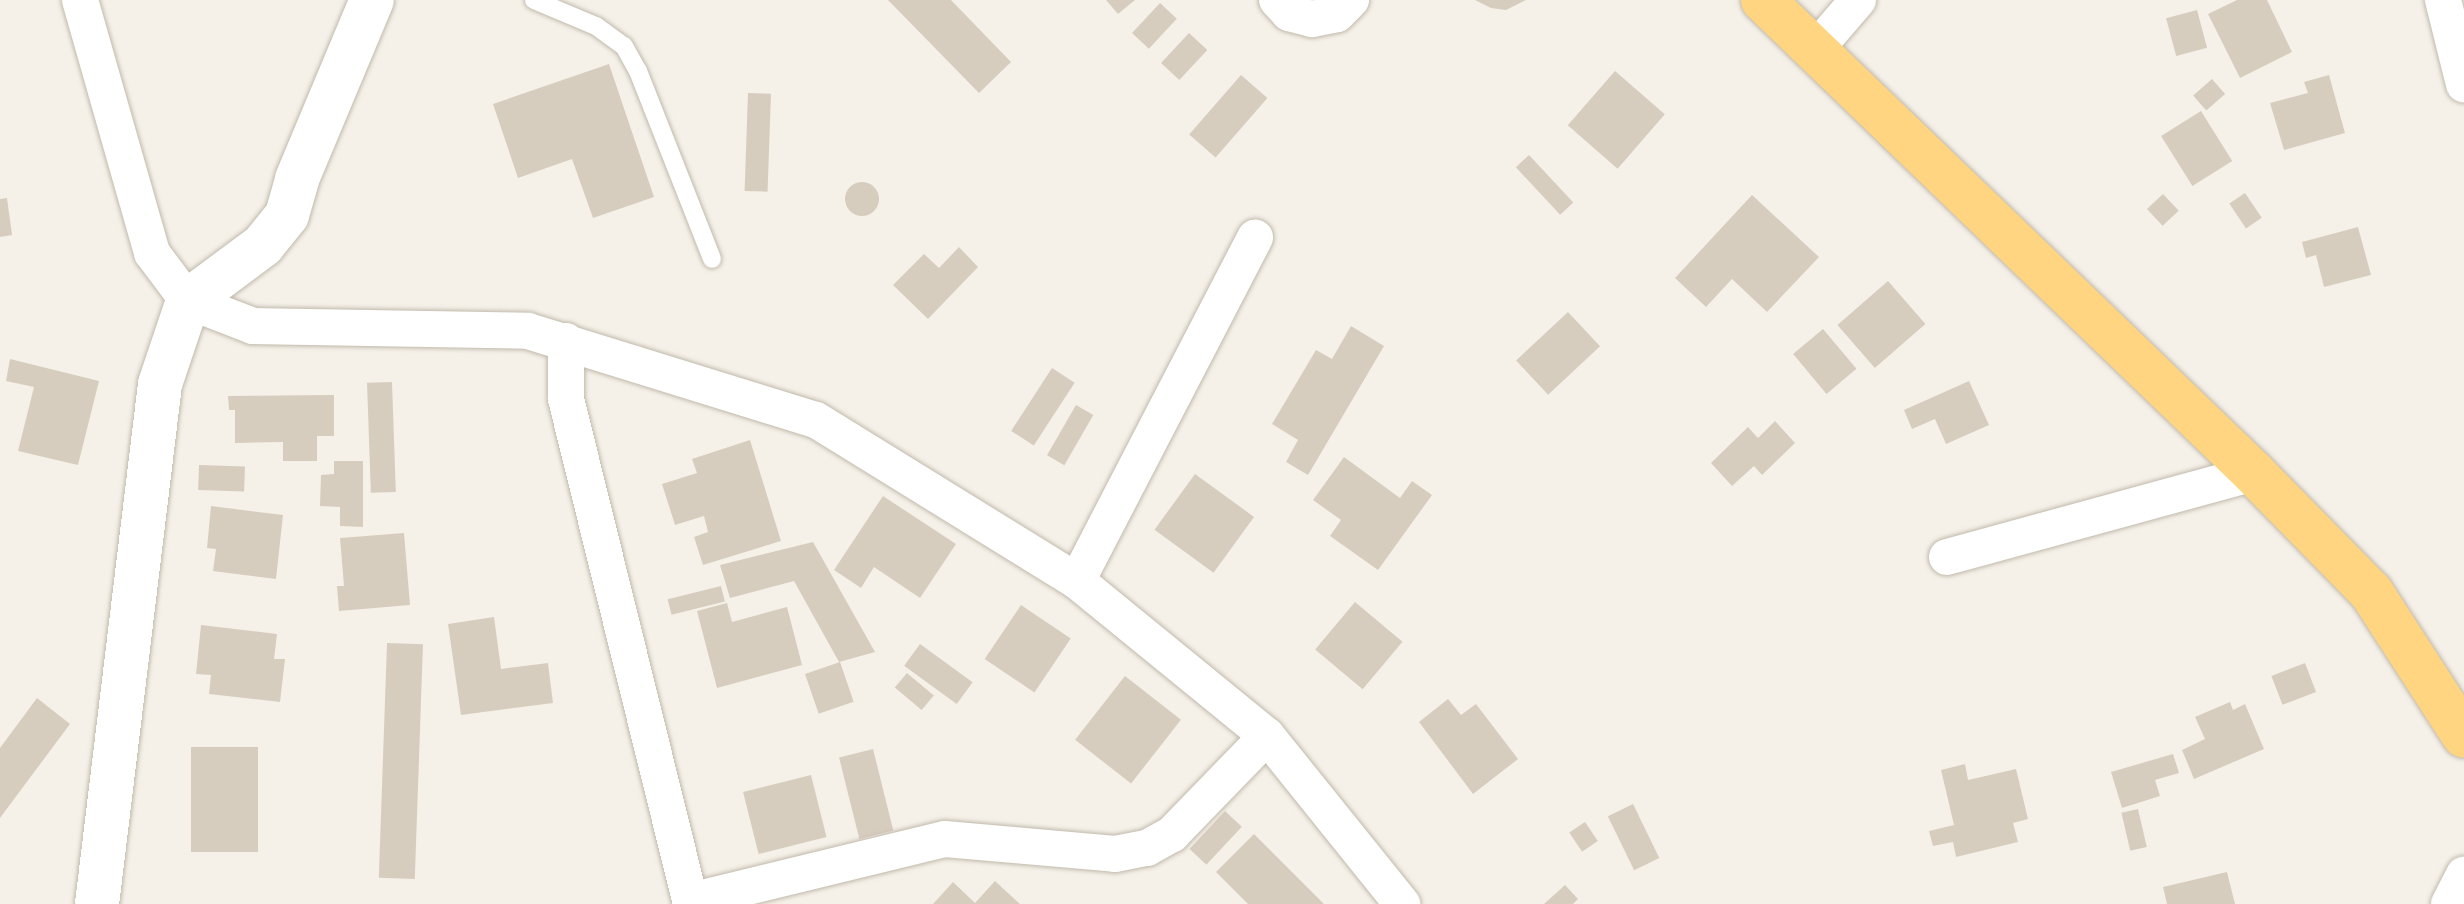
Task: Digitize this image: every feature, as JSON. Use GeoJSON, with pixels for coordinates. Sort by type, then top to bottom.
{"type":"FeatureCollection","features":[{"type":"Feature","properties":{"kind":"highway"},"geometry":{"type":"LineString","coordinates":[[1763,0],[2254,473],[2371,592],[2464,736]]}},
{"type":"Feature","properties":{"kind":"street"},"geometry":{"type":"LineString","coordinates":[[80,0],[152,253],[188,301],[253,326],[528,331],[816,420],[1077,581],[1267,736],[1402,904]]}},
{"type":"Feature","properties":{"kind":"street"},"geometry":{"type":"LineString","coordinates":[[97,904],[158,398],[188,301],[263,245],[287,215],[297,179],[372,0]]}},
{"type":"Feature","properties":{"kind":"street"},"geometry":{"type":"LineString","coordinates":[[1277,0],[1289,13],[1312,19],[1337,14],[1351,0]]}},
{"type":"Feature","properties":{"kind":"street"},"geometry":{"type":"LineString","coordinates":[[1815,50],[1858,0]]}},
{"type":"Feature","properties":{"kind":"street"},"geometry":{"type":"LineString","coordinates":[[2443,0],[2464,84]]}},
{"type":"Feature","properties":{"kind":"street"},"geometry":{"type":"LineString","coordinates":[[1077,581],[1255,237]]}},
{"type":"Feature","properties":{"kind":"street"},"geometry":{"type":"LineString","coordinates":[[566,341],[566,399],[690,903],[945,839],[1115,854],[1147,848],[1172,834],[1267,736]]}},
{"type":"Feature","properties":{"kind":"street"},"geometry":{"type":"LineString","coordinates":[[1947,557],[2254,473]]}},
{"type":"Feature","properties":{"kind":"street"},"geometry":{"type":"LineString","coordinates":[[2449,904],[2464,875]]}},
{"type":"Feature","properties":{"kind":"lane"},"geometry":{"type":"LineString","coordinates":[[534,0],[596,26],[624,46],[638,71],[712,259]]}},
{"type":"Feature","properties":{"kind":"building"},"geometry":{"type":"Polygon","coordinates":[[[888,0],[951,0],[1011,62],[979,93],[888,0]]]}},
{"type":"Feature","properties":{"kind":"building"},"geometry":{"type":"Polygon","coordinates":[[[1106,0],[1135,0],[1118,14],[1106,0]]]}},
{"type":"Feature","properties":{"kind":"building"},"geometry":{"type":"Polygon","coordinates":[[[1475,0],[1526,0],[1506,10],[1491,8],[1475,0]]]}},
{"type":"Feature","properties":{"kind":"building"},"geometry":{"type":"Polygon","coordinates":[[[2237,0],[2267,0],[2292,52],[2240,78],[2208,14],[2237,0]]]}},
{"type":"Feature","properties":{"kind":"building"},"geometry":{"type":"Polygon","coordinates":[[[1160,3],[1177,19],[1149,49],[1132,33],[1160,3]]]}},
{"type":"Feature","properties":{"kind":"building"},"geometry":{"type":"Polygon","coordinates":[[[2197,10],[2207,48],[2176,56],[2166,18],[2197,10]]]}},
{"type":"Feature","properties":{"kind":"building"},"geometry":{"type":"Polygon","coordinates":[[[1189,33],[1207,50],[1179,80],[1161,63],[1189,33]]]}},
{"type":"Feature","properties":{"kind":"building"},"geometry":{"type":"Polygon","coordinates":[[[609,64],[654,197],[593,218],[572,159],[518,178],[493,104],[609,64]]]}},
{"type":"Feature","properties":{"kind":"building"},"geometry":{"type":"Polygon","coordinates":[[[1615,71],[1665,114],[1618,169],[1568,125],[1615,71]]]}},
{"type":"Feature","properties":{"kind":"building"},"geometry":{"type":"Polygon","coordinates":[[[1241,75],[1267,98],[1216,158],[1189,135],[1241,75]]]}},
{"type":"Feature","properties":{"kind":"building"},"geometry":{"type":"Polygon","coordinates":[[[2329,75],[2345,133],[2284,150],[2270,103],[2308,93],[2304,82],[2329,75]]]}},
{"type":"Feature","properties":{"kind":"building"},"geometry":{"type":"Polygon","coordinates":[[[2212,79],[2225,94],[2206,110],[2193,95],[2212,79]]]}},
{"type":"Feature","properties":{"kind":"building"},"geometry":{"type":"Polygon","coordinates":[[[748,93],[771,94],[768,192],[745,191],[748,93]]]}},
{"type":"Feature","properties":{"kind":"building"},"geometry":{"type":"Polygon","coordinates":[[[2201,111],[2232,161],[2192,186],[2161,136],[2201,111]]]}},
{"type":"Feature","properties":{"kind":"building"},"geometry":{"type":"Polygon","coordinates":[[[1529,155],[1573,203],[1560,215],[1516,167],[1529,155]]]}},
{"type":"Feature","properties":{"kind":"building"},"geometry":{"type":"Polygon","coordinates":[[[862,182],[874,187],[879,199],[874,211],[862,216],[850,211],[845,199],[850,187],[862,182]]]}},
{"type":"Feature","properties":{"kind":"building"},"geometry":{"type":"Polygon","coordinates":[[[2245,193],[2262,218],[2246,228],[2229,204],[2245,193]]]}},
{"type":"Feature","properties":{"kind":"building"},"geometry":{"type":"Polygon","coordinates":[[[2163,194],[2179,211],[2163,226],[2147,209],[2163,194]]]}},
{"type":"Feature","properties":{"kind":"building"},"geometry":{"type":"Polygon","coordinates":[[[1752,195],[1819,257],[1767,312],[1732,279],[1706,307],[1675,278],[1752,195]]]}},
{"type":"Feature","properties":{"kind":"building"},"geometry":{"type":"Polygon","coordinates":[[[7,198],[12,235],[0,237],[0,199],[7,198]]]}},
{"type":"Feature","properties":{"kind":"building"},"geometry":{"type":"Polygon","coordinates":[[[2358,227],[2371,275],[2324,287],[2316,255],[2306,258],[2302,242],[2358,227]]]}},
{"type":"Feature","properties":{"kind":"building"},"geometry":{"type":"Polygon","coordinates":[[[959,247],[978,267],[928,319],[893,285],[924,254],[939,268],[959,247]]]}},
{"type":"Feature","properties":{"kind":"building"},"geometry":{"type":"Polygon","coordinates":[[[1888,281],[1925,324],[1875,368],[1837,325],[1888,281]]]}},
{"type":"Feature","properties":{"kind":"building"},"geometry":{"type":"Polygon","coordinates":[[[1568,312],[1600,346],[1548,395],[1516,360],[1568,312]]]}},
{"type":"Feature","properties":{"kind":"building"},"geometry":{"type":"Polygon","coordinates":[[[1351,326],[1384,346],[1308,475],[1286,462],[1298,440],[1272,424],[1316,350],[1332,359],[1351,326]]]}},
{"type":"Feature","properties":{"kind":"building"},"geometry":{"type":"Polygon","coordinates":[[[1823,329],[1856,369],[1827,394],[1793,354],[1823,329]]]}},
{"type":"Feature","properties":{"kind":"building"},"geometry":{"type":"Polygon","coordinates":[[[10,359],[99,381],[78,465],[18,451],[34,387],[6,381],[10,359]]]}},
{"type":"Feature","properties":{"kind":"building"},"geometry":{"type":"Polygon","coordinates":[[[1052,368],[1075,383],[1034,446],[1011,431],[1052,368]]]}},
{"type":"Feature","properties":{"kind":"building"},"geometry":{"type":"Polygon","coordinates":[[[1969,381],[1989,425],[1946,444],[1935,419],[1912,429],[1904,410],[1969,381]]]}},
{"type":"Feature","properties":{"kind":"building"},"geometry":{"type":"Polygon","coordinates":[[[392,382],[396,492],[371,493],[367,383],[392,382]]]}},
{"type":"Feature","properties":{"kind":"building"},"geometry":{"type":"Polygon","coordinates":[[[334,395],[334,436],[317,436],[317,461],[283,461],[283,442],[235,443],[235,410],[229,410],[228,396],[334,395]]]}},
{"type":"Feature","properties":{"kind":"building"},"geometry":{"type":"Polygon","coordinates":[[[1076,405],[1093,415],[1064,465],[1047,455],[1076,405]]]}},
{"type":"Feature","properties":{"kind":"building"},"geometry":{"type":"Polygon","coordinates":[[[1775,421],[1795,443],[1762,475],[1754,466],[1732,486],[1711,463],[1748,427],[1758,438],[1775,421]]]}},
{"type":"Feature","properties":{"kind":"building"},"geometry":{"type":"Polygon","coordinates":[[[750,440],[781,541],[703,565],[694,537],[708,532],[704,516],[675,525],[662,484],[697,473],[692,459],[750,440]]]}},
{"type":"Feature","properties":{"kind":"building"},"geometry":{"type":"Polygon","coordinates":[[[1344,457],[1400,498],[1412,481],[1432,495],[1378,570],[1330,536],[1341,520],[1313,500],[1344,457]]]}},
{"type":"Feature","properties":{"kind":"building"},"geometry":{"type":"Polygon","coordinates":[[[334,461],[363,461],[363,527],[340,526],[340,507],[320,506],[321,475],[334,474],[334,461]]]}},
{"type":"Feature","properties":{"kind":"building"},"geometry":{"type":"Polygon","coordinates":[[[199,465],[245,467],[244,492],[198,490],[199,465]]]}},
{"type":"Feature","properties":{"kind":"building"},"geometry":{"type":"Polygon","coordinates":[[[1195,474],[1254,517],[1214,573],[1154,530],[1195,474]]]}},
{"type":"Feature","properties":{"kind":"building"},"geometry":{"type":"Polygon","coordinates":[[[883,496],[956,544],[920,598],[874,567],[861,588],[834,570],[883,496]]]}},
{"type":"Feature","properties":{"kind":"building"},"geometry":{"type":"Polygon","coordinates":[[[211,506],[283,515],[276,579],[213,571],[216,549],[207,548],[211,506]]]}},
{"type":"Feature","properties":{"kind":"building"},"geometry":{"type":"Polygon","coordinates":[[[404,533],[410,605],[339,611],[337,586],[344,586],[340,538],[404,533]]]}},
{"type":"Feature","properties":{"kind":"building"},"geometry":{"type":"Polygon","coordinates":[[[813,542],[875,652],[839,662],[794,581],[730,598],[720,565],[813,542]]]}},
{"type":"Feature","properties":{"kind":"building"},"geometry":{"type":"Polygon","coordinates":[[[721,586],[725,602],[672,615],[668,599],[721,586]]]}},
{"type":"Feature","properties":{"kind":"building"},"geometry":{"type":"Polygon","coordinates":[[[1355,602],[1402,642],[1363,689],[1315,649],[1355,602]]]}},
{"type":"Feature","properties":{"kind":"building"},"geometry":{"type":"Polygon","coordinates":[[[727,603],[732,622],[787,607],[802,665],[717,688],[697,611],[727,603]]]}},
{"type":"Feature","properties":{"kind":"building"},"geometry":{"type":"Polygon","coordinates":[[[1021,605],[1071,639],[1034,692],[985,659],[1021,605]]]}},
{"type":"Feature","properties":{"kind":"building"},"geometry":{"type":"Polygon","coordinates":[[[494,617],[501,669],[548,663],[553,703],[461,715],[448,624],[494,617]]]}},
{"type":"Feature","properties":{"kind":"building"},"geometry":{"type":"Polygon","coordinates":[[[201,625],[277,634],[274,659],[285,659],[280,702],[209,694],[211,675],[196,674],[201,625]]]}},
{"type":"Feature","properties":{"kind":"building"},"geometry":{"type":"Polygon","coordinates":[[[387,643],[423,644],[415,879],[379,878],[387,643]]]}},
{"type":"Feature","properties":{"kind":"building"},"geometry":{"type":"Polygon","coordinates":[[[920,644],[973,682],[957,704],[904,666],[920,644]]]}},
{"type":"Feature","properties":{"kind":"building"},"geometry":{"type":"Polygon","coordinates":[[[840,662],[854,702],[819,714],[805,674],[840,662]]]}},
{"type":"Feature","properties":{"kind":"building"},"geometry":{"type":"Polygon","coordinates":[[[2305,663],[2316,692],[2283,705],[2271,676],[2305,663]]]}},
{"type":"Feature","properties":{"kind":"building"},"geometry":{"type":"Polygon","coordinates":[[[907,673],[934,695],[922,710],[895,688],[907,673]]]}},
{"type":"Feature","properties":{"kind":"building"},"geometry":{"type":"Polygon","coordinates":[[[1125,676],[1181,720],[1131,784],[1075,740],[1125,676]]]}},
{"type":"Feature","properties":{"kind":"building"},"geometry":{"type":"Polygon","coordinates":[[[37,698],[70,724],[0,818],[0,748],[37,698]]]}},
{"type":"Feature","properties":{"kind":"building"},"geometry":{"type":"Polygon","coordinates":[[[1448,699],[1461,715],[1476,704],[1518,759],[1473,794],[1419,722],[1448,699]]]}},
{"type":"Feature","properties":{"kind":"building"},"geometry":{"type":"Polygon","coordinates":[[[2230,702],[2233,710],[2245,704],[2264,749],[2194,779],[2182,750],[2205,739],[2195,717],[2230,702]]]}},
{"type":"Feature","properties":{"kind":"building"},"geometry":{"type":"Polygon","coordinates":[[[191,747],[258,747],[258,852],[191,852],[191,747]]]}},
{"type":"Feature","properties":{"kind":"building"},"geometry":{"type":"Polygon","coordinates":[[[873,749],[893,831],[859,839],[839,757],[873,749]]]}},
{"type":"Feature","properties":{"kind":"building"},"geometry":{"type":"Polygon","coordinates":[[[2173,754],[2179,773],[2155,780],[2160,796],[2122,808],[2111,772],[2173,754]]]}},
{"type":"Feature","properties":{"kind":"building"},"geometry":{"type":"Polygon","coordinates":[[[1965,764],[1968,780],[2016,769],[2028,819],[2013,823],[2018,842],[1956,857],[1953,842],[1933,846],[1929,831],[1954,825],[1941,770],[1965,764]]]}},
{"type":"Feature","properties":{"kind":"building"},"geometry":{"type":"Polygon","coordinates":[[[811,775],[826,837],[759,854],[743,792],[811,775]]]}},
{"type":"Feature","properties":{"kind":"building"},"geometry":{"type":"Polygon","coordinates":[[[1633,804],[1659,858],[1634,870],[1608,816],[1633,804]]]}},
{"type":"Feature","properties":{"kind":"building"},"geometry":{"type":"Polygon","coordinates":[[[2138,809],[2147,847],[2130,851],[2121,813],[2138,809]]]}},
{"type":"Feature","properties":{"kind":"building"},"geometry":{"type":"Polygon","coordinates":[[[1225,811],[1242,827],[1206,865],[1190,849],[1225,811]]]}},
{"type":"Feature","properties":{"kind":"building"},"geometry":{"type":"Polygon","coordinates":[[[1585,822],[1598,841],[1582,852],[1569,833],[1585,822]]]}},
{"type":"Feature","properties":{"kind":"building"},"geometry":{"type":"Polygon","coordinates":[[[1254,834],[1324,904],[1248,904],[1216,872],[1254,834]]]}},
{"type":"Feature","properties":{"kind":"building"},"geometry":{"type":"Polygon","coordinates":[[[2227,872],[2235,904],[2167,904],[2163,887],[2227,872]]]}},
{"type":"Feature","properties":{"kind":"building"},"geometry":{"type":"Polygon","coordinates":[[[995,881],[1020,904],[933,904],[953,882],[975,903],[995,881]]]}},
{"type":"Feature","properties":{"kind":"building"},"geometry":{"type":"Polygon","coordinates":[[[1565,885],[1578,899],[1573,904],[1544,904],[1565,885]]]}}]}
